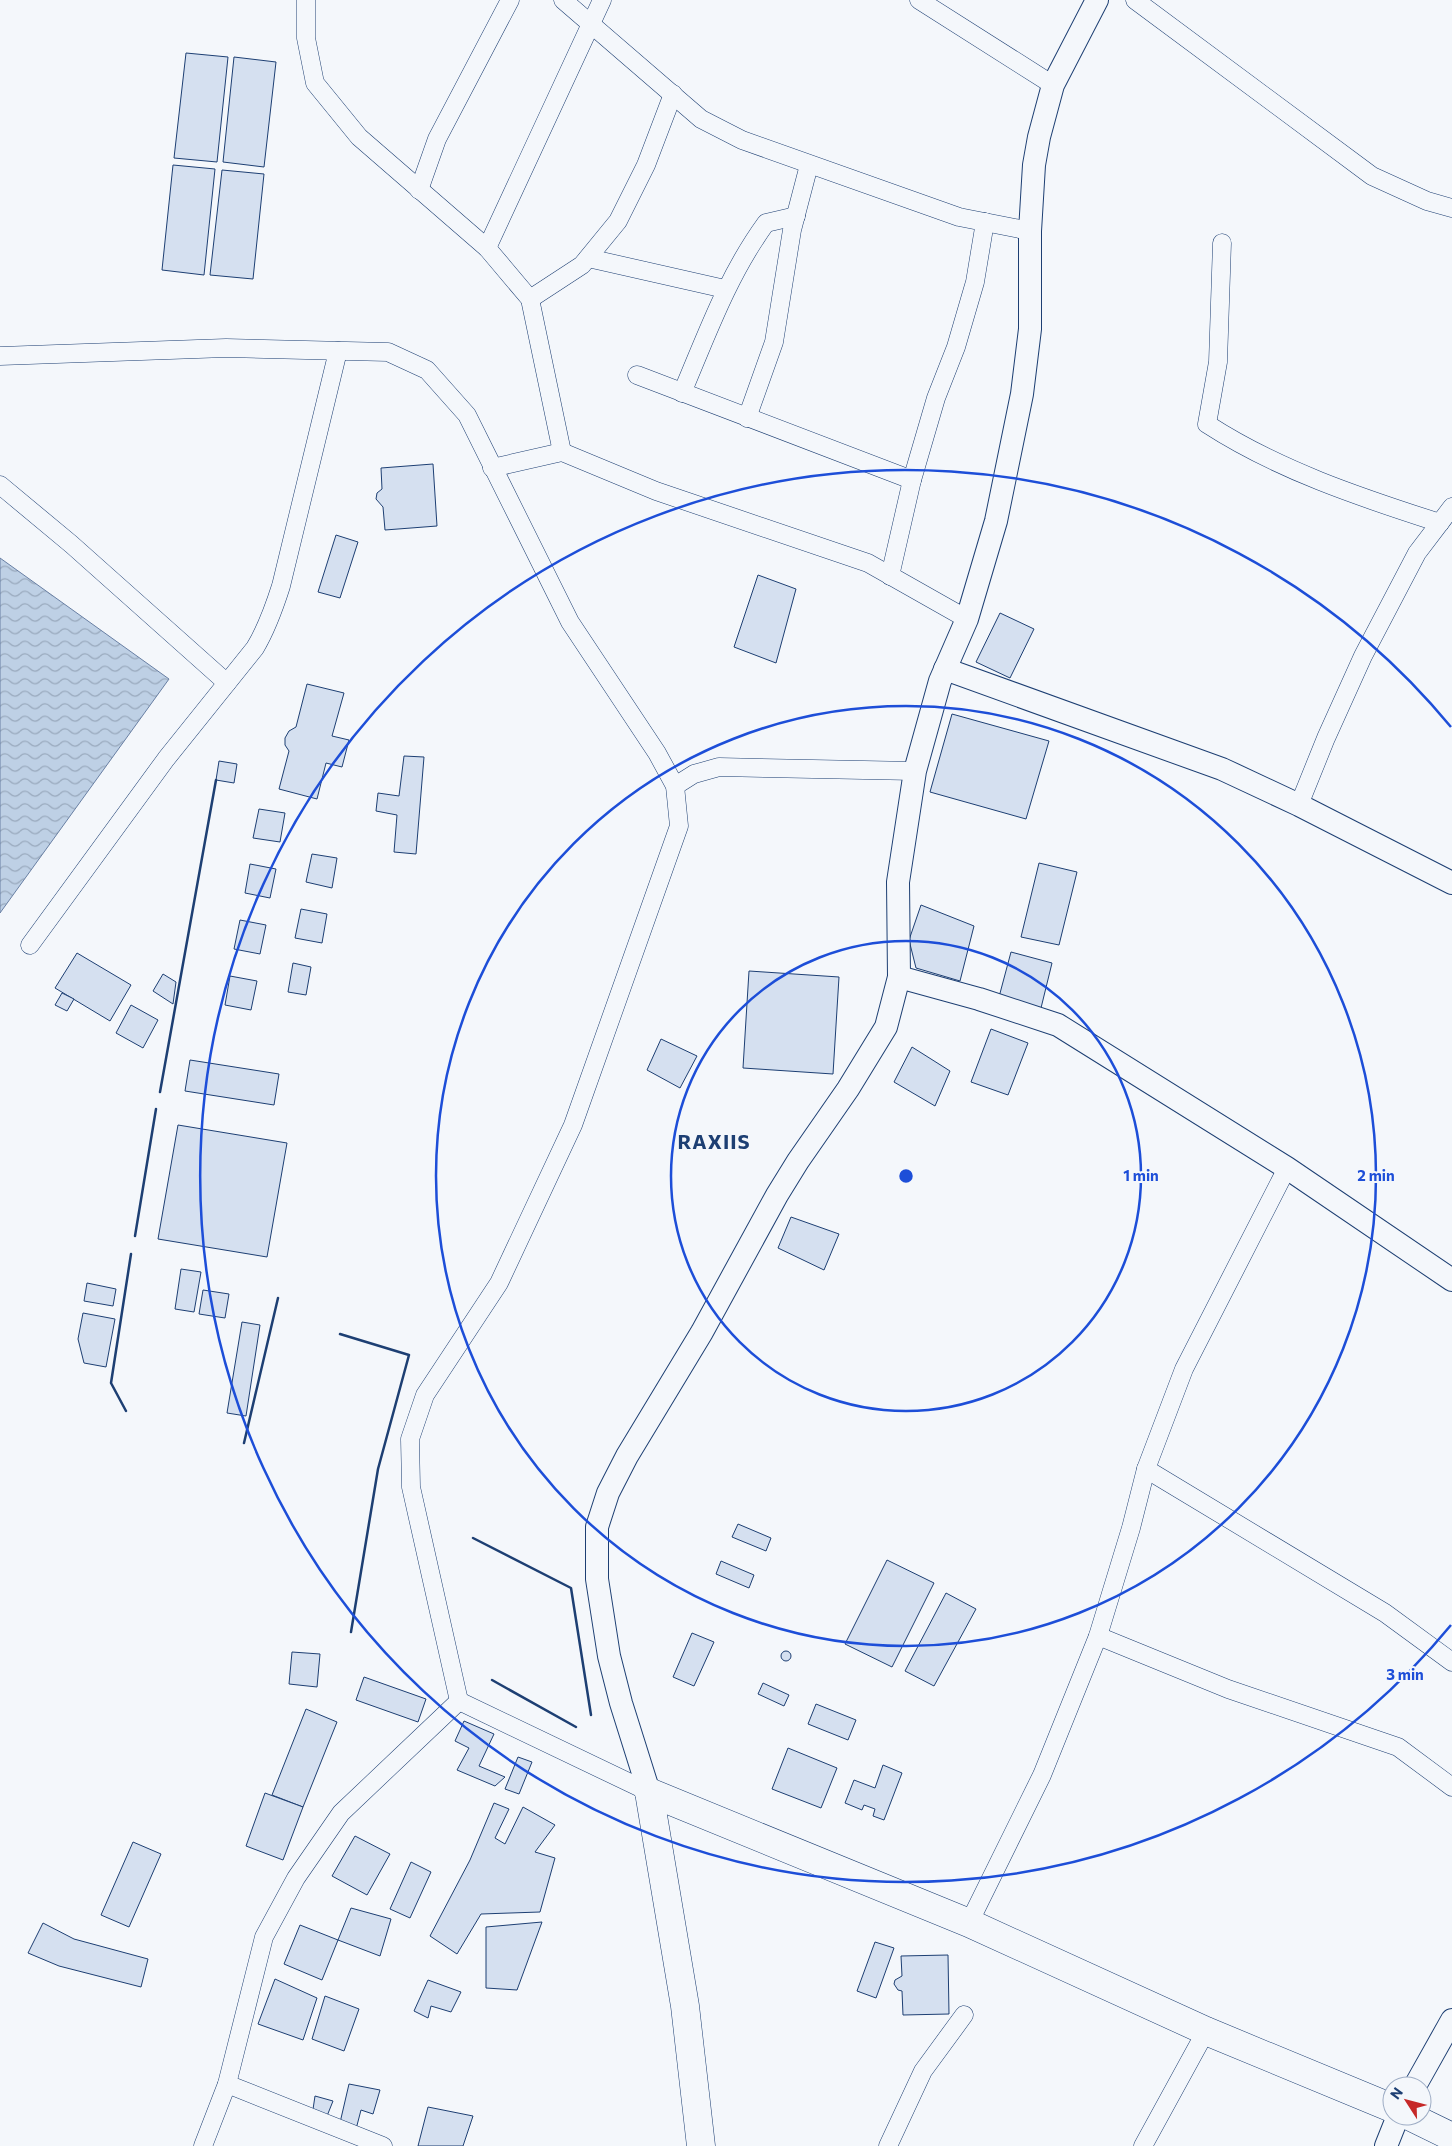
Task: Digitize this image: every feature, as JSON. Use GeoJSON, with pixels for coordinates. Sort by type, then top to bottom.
{"type":"FeatureCollection","features":[{"type":"Feature","properties":{"kind":"main road"},"geometry":{"type":"LineString","coordinates":[[649,1792],[969,1923],[1206,2031],[1382,2104]]}},
{"type":"Feature","properties":{"kind":"main road"},"geometry":{"type":"LineString","coordinates":[[649,1792],[686,2006],[701,2146]]}},
{"type":"Feature","properties":{"kind":"main road"},"geometry":{"type":"LineString","coordinates":[[1429,2126],[1452,2137]]}},
{"type":"Feature","properties":{"kind":"street"},"geometry":{"type":"LineString","coordinates":[[306,0],[306,38],[315,83],[359,137],[487,248],[530,299],[562,452]]}},
{"type":"Feature","properties":{"kind":"street"},"geometry":{"type":"LineString","coordinates":[[419,190],[437,139],[510,0]]}},
{"type":"Feature","properties":{"kind":"street"},"geometry":{"type":"LineString","coordinates":[[563,0],[701,119],[742,140],[959,218],[1030,231]]}},
{"type":"Feature","properties":{"kind":"street"},"geometry":{"type":"LineString","coordinates":[[487,248],[602,0]]}},
{"type":"Feature","properties":{"kind":"street"},"geometry":{"type":"LineString","coordinates":[[919,0],[1053,85]]}},
{"type":"Feature","properties":{"kind":"street"},"geometry":{"type":"LineString","coordinates":[[649,1792],[621,1703],[609,1656],[597,1579],[597,1527],[608,1493],[627,1456],[702,1332],[777,1195],[798,1161],[853,1082],[886,1026],[899,977],[898,882],[915,771],[945,669],[967,619],[996,521],[1022,394],[1030,329],[1030,231],[1037,146],[1053,85],[1097,0]]}},
{"type":"Feature","properties":{"kind":"street"},"geometry":{"type":"LineString","coordinates":[[1134,0],[1372,176],[1427,200],[1452,208]]}},
{"type":"Feature","properties":{"kind":"street"},"geometry":{"type":"LineString","coordinates":[[530,299],[582,265],[618,221],[646,165],[673,94]]}},
{"type":"Feature","properties":{"kind":"street"},"geometry":{"type":"LineString","coordinates":[[747,418],[774,342],[796,216],[809,165]]}},
{"type":"Feature","properties":{"kind":"street"},"geometry":{"type":"LineString","coordinates":[[682,392],[726,288],[766,223],[796,216]]}},
{"type":"Feature","properties":{"kind":"street"},"geometry":{"type":"LineString","coordinates":[[890,576],[912,480],[936,398],[956,347],[975,282],[985,222]]}},
{"type":"Feature","properties":{"kind":"street"},"geometry":{"type":"LineString","coordinates":[[1222,243],[1218,362],[1206,424],[1232,441],[1297,472],[1365,499],[1440,523]]}},
{"type":"Feature","properties":{"kind":"street"},"geometry":{"type":"LineString","coordinates":[[588,258],[726,288]]}},
{"type":"Feature","properties":{"kind":"street"},"geometry":{"type":"LineString","coordinates":[[0,356],[226,348],[388,352],[427,370],[467,415],[570,622],[657,753],[675,786],[679,826],[573,1125],[499,1282],[425,1395],[410,1439],[411,1488],[459,1701]]}},
{"type":"Feature","properties":{"kind":"street"},"geometry":{"type":"LineString","coordinates":[[30,945],[166,759],[256,648],[273,615],[338,351]]}},
{"type":"Feature","properties":{"kind":"street"},"geometry":{"type":"LineString","coordinates":[[637,375],[912,480]]}},
{"type":"Feature","properties":{"kind":"street"},"geometry":{"type":"LineString","coordinates":[[492,468],[562,452],[656,491],[868,563],[967,619]]}},
{"type":"Feature","properties":{"kind":"street"},"geometry":{"type":"LineString","coordinates":[[0,485],[71,544],[227,683]]}},
{"type":"Feature","properties":{"kind":"street"},"geometry":{"type":"LineString","coordinates":[[1300,805],[1326,738],[1363,656],[1417,553],[1452,507]]}},
{"type":"Feature","properties":{"kind":"street"},"geometry":{"type":"LineString","coordinates":[[945,669],[1222,769],[1300,805],[1452,883]]}},
{"type":"Feature","properties":{"kind":"street"},"geometry":{"type":"LineString","coordinates":[[675,786],[694,774],[719,767],[915,771]]}},
{"type":"Feature","properties":{"kind":"street"},"geometry":{"type":"LineString","coordinates":[[899,977],[979,999],[1058,1025],[1287,1168],[1452,1280]]}},
{"type":"Feature","properties":{"kind":"street"},"geometry":{"type":"LineString","coordinates":[[969,1923],[1042,1775],[1098,1636],[1131,1528],[1146,1469],[1184,1369],[1287,1168]]}},
{"type":"Feature","properties":{"kind":"street"},"geometry":{"type":"LineString","coordinates":[[1146,1469],[1386,1613],[1452,1662]]}},
{"type":"Feature","properties":{"kind":"street"},"geometry":{"type":"LineString","coordinates":[[1098,1636],[1228,1689],[1398,1747],[1452,1787]]}},
{"type":"Feature","properties":{"kind":"street"},"geometry":{"type":"LineString","coordinates":[[459,1701],[649,1792]]}},
{"type":"Feature","properties":{"kind":"street"},"geometry":{"type":"LineString","coordinates":[[203,2146],[227,2084],[264,1938],[296,1878],[341,1813],[459,1701]]}},
{"type":"Feature","properties":{"kind":"street"},"geometry":{"type":"LineString","coordinates":[[888,2146],[923,2071],[964,2015]]}},
{"type":"Feature","properties":{"kind":"street"},"geometry":{"type":"LineString","coordinates":[[1421,2076],[1452,2020]]}},
{"type":"Feature","properties":{"kind":"street"},"geometry":{"type":"LineString","coordinates":[[1143,2146],[1206,2031]]}},
{"type":"Feature","properties":{"kind":"street"},"geometry":{"type":"LineString","coordinates":[[227,2084],[383,2146]]}},
{"type":"Feature","properties":{"kind":"street"},"geometry":{"type":"LineString","coordinates":[[1386,2146],[1394,2126]]}},
{"type":"Feature","properties":{"kind":"water"},"geometry":{"type":"Polygon","coordinates":[[[0,558],[169,679],[0,913],[0,558]]]}},
{"type":"Feature","properties":{"kind":"building"},"geometry":{"type":"Polygon","coordinates":[[[186,53],[228,57],[217,162],[174,158],[186,53]]]}},
{"type":"Feature","properties":{"kind":"building"},"geometry":{"type":"Polygon","coordinates":[[[234,57],[276,62],[264,167],[223,162],[234,57]]]}},
{"type":"Feature","properties":{"kind":"building"},"geometry":{"type":"Polygon","coordinates":[[[173,165],[215,169],[204,275],[162,270],[173,165]]]}},
{"type":"Feature","properties":{"kind":"building"},"geometry":{"type":"Polygon","coordinates":[[[222,170],[264,174],[253,279],[210,275],[222,170]]]}},
{"type":"Feature","properties":{"kind":"building"},"geometry":{"type":"Polygon","coordinates":[[[433,464],[437,526],[385,530],[383,507],[376,499],[377,493],[382,489],[381,468],[433,464]]]}},
{"type":"Feature","properties":{"kind":"building"},"geometry":{"type":"Polygon","coordinates":[[[336,535],[358,542],[340,598],[318,592],[336,535]]]}},
{"type":"Feature","properties":{"kind":"building"},"geometry":{"type":"Polygon","coordinates":[[[758,575],[796,589],[776,663],[734,647],[758,575]]]}},
{"type":"Feature","properties":{"kind":"building"},"geometry":{"type":"Polygon","coordinates":[[[1000,613],[1034,629],[1010,678],[976,662],[1000,613]]]}},
{"type":"Feature","properties":{"kind":"building"},"geometry":{"type":"Polygon","coordinates":[[[307,684],[344,693],[332,736],[349,740],[342,767],[326,763],[317,799],[279,789],[289,751],[285,745],[285,738],[289,731],[296,727],[307,684]]]}},
{"type":"Feature","properties":{"kind":"building"},"geometry":{"type":"Polygon","coordinates":[[[952,714],[1049,741],[1026,819],[930,792],[952,714]]]}},
{"type":"Feature","properties":{"kind":"building"},"geometry":{"type":"Polygon","coordinates":[[[404,756],[424,757],[416,854],[394,852],[397,815],[376,811],[378,793],[399,796],[404,756]]]}},
{"type":"Feature","properties":{"kind":"building"},"geometry":{"type":"Polygon","coordinates":[[[219,761],[237,764],[234,783],[216,780],[219,761]]]}},
{"type":"Feature","properties":{"kind":"building"},"geometry":{"type":"Polygon","coordinates":[[[259,809],[285,813],[280,842],[253,838],[259,809]]]}},
{"type":"Feature","properties":{"kind":"building"},"geometry":{"type":"Polygon","coordinates":[[[312,854],[337,858],[332,888],[306,882],[312,854]]]}},
{"type":"Feature","properties":{"kind":"building"},"geometry":{"type":"Polygon","coordinates":[[[1039,863],[1077,872],[1059,945],[1021,937],[1039,863]]]}},
{"type":"Feature","properties":{"kind":"building"},"geometry":{"type":"Polygon","coordinates":[[[250,864],[276,869],[270,898],[245,893],[250,864]]]}},
{"type":"Feature","properties":{"kind":"building"},"geometry":{"type":"Polygon","coordinates":[[[921,905],[974,926],[960,981],[916,968],[909,940],[921,905]]]}},
{"type":"Feature","properties":{"kind":"building"},"geometry":{"type":"Polygon","coordinates":[[[301,909],[327,914],[322,943],[295,938],[301,909]]]}},
{"type":"Feature","properties":{"kind":"building"},"geometry":{"type":"Polygon","coordinates":[[[240,920],[266,925],[260,954],[234,949],[240,920]]]}},
{"type":"Feature","properties":{"kind":"building"},"geometry":{"type":"Polygon","coordinates":[[[1011,952],[1052,963],[1041,1008],[999,997],[1011,952]]]}},
{"type":"Feature","properties":{"kind":"building"},"geometry":{"type":"Polygon","coordinates":[[[77,953],[131,985],[110,1021],[55,988],[77,953]]]}},
{"type":"Feature","properties":{"kind":"building"},"geometry":{"type":"Polygon","coordinates":[[[293,963],[311,967],[306,995],[288,992],[293,963]]]}},
{"type":"Feature","properties":{"kind":"building"},"geometry":{"type":"Polygon","coordinates":[[[749,971],[839,977],[833,1074],[743,1068],[749,971]]]}},
{"type":"Feature","properties":{"kind":"building"},"geometry":{"type":"Polygon","coordinates":[[[163,974],[176,982],[173,1004],[153,991],[163,974]]]}},
{"type":"Feature","properties":{"kind":"building"},"geometry":{"type":"Polygon","coordinates":[[[230,976],[257,981],[251,1010],[225,1005],[230,976]]]}},
{"type":"Feature","properties":{"kind":"building"},"geometry":{"type":"Polygon","coordinates":[[[62,993],[74,999],[67,1011],[55,1005],[62,993]]]}},
{"type":"Feature","properties":{"kind":"building"},"geometry":{"type":"Polygon","coordinates":[[[131,1005],[158,1020],[143,1048],[116,1033],[131,1005]]]}},
{"type":"Feature","properties":{"kind":"building"},"geometry":{"type":"Polygon","coordinates":[[[991,1029],[1028,1043],[1008,1095],[971,1082],[991,1029]]]}},
{"type":"Feature","properties":{"kind":"building"},"geometry":{"type":"Polygon","coordinates":[[[661,1039],[697,1056],[680,1088],[647,1070],[661,1039]]]}},
{"type":"Feature","properties":{"kind":"building"},"geometry":{"type":"Polygon","coordinates":[[[912,1047],[950,1071],[935,1106],[894,1082],[912,1047]]]}},
{"type":"Feature","properties":{"kind":"building"},"geometry":{"type":"Polygon","coordinates":[[[190,1060],[279,1074],[274,1105],[185,1091],[190,1060]]]}},
{"type":"Feature","properties":{"kind":"building"},"geometry":{"type":"Polygon","coordinates":[[[178,1125],[287,1143],[267,1257],[158,1239],[178,1125]]]}},
{"type":"Feature","properties":{"kind":"building"},"geometry":{"type":"Polygon","coordinates":[[[791,1217],[839,1234],[824,1270],[778,1248],[791,1217]]]}},
{"type":"Feature","properties":{"kind":"building"},"geometry":{"type":"Polygon","coordinates":[[[181,1269],[201,1272],[194,1312],[175,1309],[181,1269]]]}},
{"type":"Feature","properties":{"kind":"building"},"geometry":{"type":"Polygon","coordinates":[[[87,1283],[116,1289],[113,1306],[84,1301],[87,1283]]]}},
{"type":"Feature","properties":{"kind":"building"},"geometry":{"type":"Polygon","coordinates":[[[203,1290],[229,1294],[225,1318],[199,1314],[203,1290]]]}},
{"type":"Feature","properties":{"kind":"building"},"geometry":{"type":"Polygon","coordinates":[[[83,1313],[115,1319],[106,1367],[84,1363],[78,1339],[83,1313]]]}},
{"type":"Feature","properties":{"kind":"building"},"geometry":{"type":"Polygon","coordinates":[[[242,1322],[260,1325],[246,1416],[227,1413],[242,1322]]]}},
{"type":"Feature","properties":{"kind":"building"},"geometry":{"type":"Polygon","coordinates":[[[738,1524],[771,1538],[766,1551],[732,1537],[738,1524]]]}},
{"type":"Feature","properties":{"kind":"building"},"geometry":{"type":"Polygon","coordinates":[[[887,1560],[934,1583],[892,1667],[845,1644],[887,1560]]]}},
{"type":"Feature","properties":{"kind":"building"},"geometry":{"type":"Polygon","coordinates":[[[721,1561],[754,1575],[749,1588],[716,1574],[721,1561]]]}},
{"type":"Feature","properties":{"kind":"building"},"geometry":{"type":"Polygon","coordinates":[[[946,1593],[976,1609],[934,1686],[905,1671],[946,1593]]]}},
{"type":"Feature","properties":{"kind":"building"},"geometry":{"type":"Polygon","coordinates":[[[692,1633],[714,1642],[694,1686],[673,1677],[692,1633]]]}},
{"type":"Feature","properties":{"kind":"building"},"geometry":{"type":"Polygon","coordinates":[[[786,1651],[791,1656],[786,1661],[781,1656],[786,1651]]]}},
{"type":"Feature","properties":{"kind":"building"},"geometry":{"type":"Polygon","coordinates":[[[292,1652],[320,1654],[317,1687],[289,1684],[292,1652]]]}},
{"type":"Feature","properties":{"kind":"building"},"geometry":{"type":"Polygon","coordinates":[[[364,1677],[426,1699],[418,1722],[356,1700],[364,1677]]]}},
{"type":"Feature","properties":{"kind":"building"},"geometry":{"type":"Polygon","coordinates":[[[763,1683],[789,1695],[784,1706],[758,1694],[763,1683]]]}},
{"type":"Feature","properties":{"kind":"building"},"geometry":{"type":"Polygon","coordinates":[[[816,1704],[856,1720],[848,1740],[808,1724],[816,1704]]]}},
{"type":"Feature","properties":{"kind":"building"},"geometry":{"type":"Polygon","coordinates":[[[306,1709],[337,1722],[303,1807],[272,1795],[306,1709]]]}},
{"type":"Feature","properties":{"kind":"building"},"geometry":{"type":"Polygon","coordinates":[[[464,1721],[494,1734],[479,1766],[505,1777],[495,1786],[457,1770],[469,1748],[455,1741],[464,1721]]]}},
{"type":"Feature","properties":{"kind":"building"},"geometry":{"type":"Polygon","coordinates":[[[788,1748],[837,1768],[821,1808],[772,1789],[788,1748]]]}},
{"type":"Feature","properties":{"kind":"building"},"geometry":{"type":"Polygon","coordinates":[[[518,1757],[532,1762],[519,1794],[505,1789],[518,1757]]]}},
{"type":"Feature","properties":{"kind":"building"},"geometry":{"type":"Polygon","coordinates":[[[883,1765],[902,1773],[884,1820],[873,1816],[875,1809],[864,1805],[862,1810],[845,1803],[854,1780],[875,1788],[883,1765]]]}},
{"type":"Feature","properties":{"kind":"building"},"geometry":{"type":"Polygon","coordinates":[[[265,1793],[303,1807],[283,1860],[246,1846],[265,1793]]]}},
{"type":"Feature","properties":{"kind":"building"},"geometry":{"type":"Polygon","coordinates":[[[494,1803],[509,1809],[495,1838],[505,1844],[523,1807],[555,1825],[535,1852],[555,1858],[540,1912],[481,1914],[457,1954],[430,1936],[470,1860],[494,1803]]]}},
{"type":"Feature","properties":{"kind":"building"},"geometry":{"type":"Polygon","coordinates":[[[355,1836],[390,1854],[367,1895],[332,1876],[355,1836]]]}},
{"type":"Feature","properties":{"kind":"building"},"geometry":{"type":"Polygon","coordinates":[[[133,1842],[161,1854],[129,1927],[101,1915],[133,1842]]]}},
{"type":"Feature","properties":{"kind":"building"},"geometry":{"type":"Polygon","coordinates":[[[411,1862],[431,1872],[410,1918],[390,1909],[411,1862]]]}},
{"type":"Feature","properties":{"kind":"building"},"geometry":{"type":"Polygon","coordinates":[[[351,1908],[391,1919],[380,1956],[338,1940],[351,1908]]]}},
{"type":"Feature","properties":{"kind":"building"},"geometry":{"type":"Polygon","coordinates":[[[542,1922],[517,1990],[486,1988],[486,1927],[542,1922]]]}},
{"type":"Feature","properties":{"kind":"building"},"geometry":{"type":"Polygon","coordinates":[[[43,1923],[74,1939],[148,1959],[141,1987],[59,1966],[28,1953],[43,1923]]]}},
{"type":"Feature","properties":{"kind":"building"},"geometry":{"type":"Polygon","coordinates":[[[300,1925],[338,1940],[322,1980],[284,1964],[300,1925]]]}},
{"type":"Feature","properties":{"kind":"building"},"geometry":{"type":"Polygon","coordinates":[[[875,1942],[894,1948],[876,1998],[857,1991],[875,1942]]]}},
{"type":"Feature","properties":{"kind":"building"},"geometry":{"type":"Polygon","coordinates":[[[948,1955],[949,2014],[903,2015],[902,1991],[898,1990],[894,1984],[895,1980],[902,1976],[901,1956],[948,1955]]]}},
{"type":"Feature","properties":{"kind":"building"},"geometry":{"type":"Polygon","coordinates":[[[275,1979],[317,1998],[303,2040],[258,2024],[275,1979]]]}},
{"type":"Feature","properties":{"kind":"building"},"geometry":{"type":"Polygon","coordinates":[[[428,1980],[461,1992],[451,2012],[431,2006],[428,2018],[414,2011],[428,1980]]]}},
{"type":"Feature","properties":{"kind":"building"},"geometry":{"type":"Polygon","coordinates":[[[325,1996],[359,2009],[344,2051],[312,2039],[325,1996]]]}},
{"type":"Feature","properties":{"kind":"building"},"geometry":{"type":"Polygon","coordinates":[[[349,2084],[380,2090],[373,2114],[361,2110],[355,2133],[339,2127],[349,2084]]]}},
{"type":"Feature","properties":{"kind":"building"},"geometry":{"type":"Polygon","coordinates":[[[315,2096],[333,2101],[325,2121],[312,2116],[315,2096]]]}},
{"type":"Feature","properties":{"kind":"building"},"geometry":{"type":"Polygon","coordinates":[[[428,2107],[473,2116],[463,2146],[418,2146],[428,2107]]]}},
{"type":"Feature","properties":{"kind":"wall"},"geometry":{"type":"LineString","coordinates":[[160,1092],[216,780]]}},
{"type":"Feature","properties":{"kind":"wall"},"geometry":{"type":"LineString","coordinates":[[135,1236],[156,1109]]}},
{"type":"Feature","properties":{"kind":"wall"},"geometry":{"type":"LineString","coordinates":[[126,1411],[111,1383],[131,1254]]}},
{"type":"Feature","properties":{"kind":"wall"},"geometry":{"type":"LineString","coordinates":[[244,1443],[278,1298]]}},
{"type":"Feature","properties":{"kind":"wall"},"geometry":{"type":"LineString","coordinates":[[340,1334],[409,1355],[378,1469],[351,1632]]}},
{"type":"Feature","properties":{"kind":"wall"},"geometry":{"type":"LineString","coordinates":[[473,1538],[571,1588],[591,1715]]}},
{"type":"Feature","properties":{"kind":"wall"},"geometry":{"type":"LineString","coordinates":[[492,1680],[576,1727]]}},
{"type":"Feature","properties":{"kind":"district","name":"RAXIIS"},"geometry":{"type":"Point","coordinates":[714,1141]}}]}
